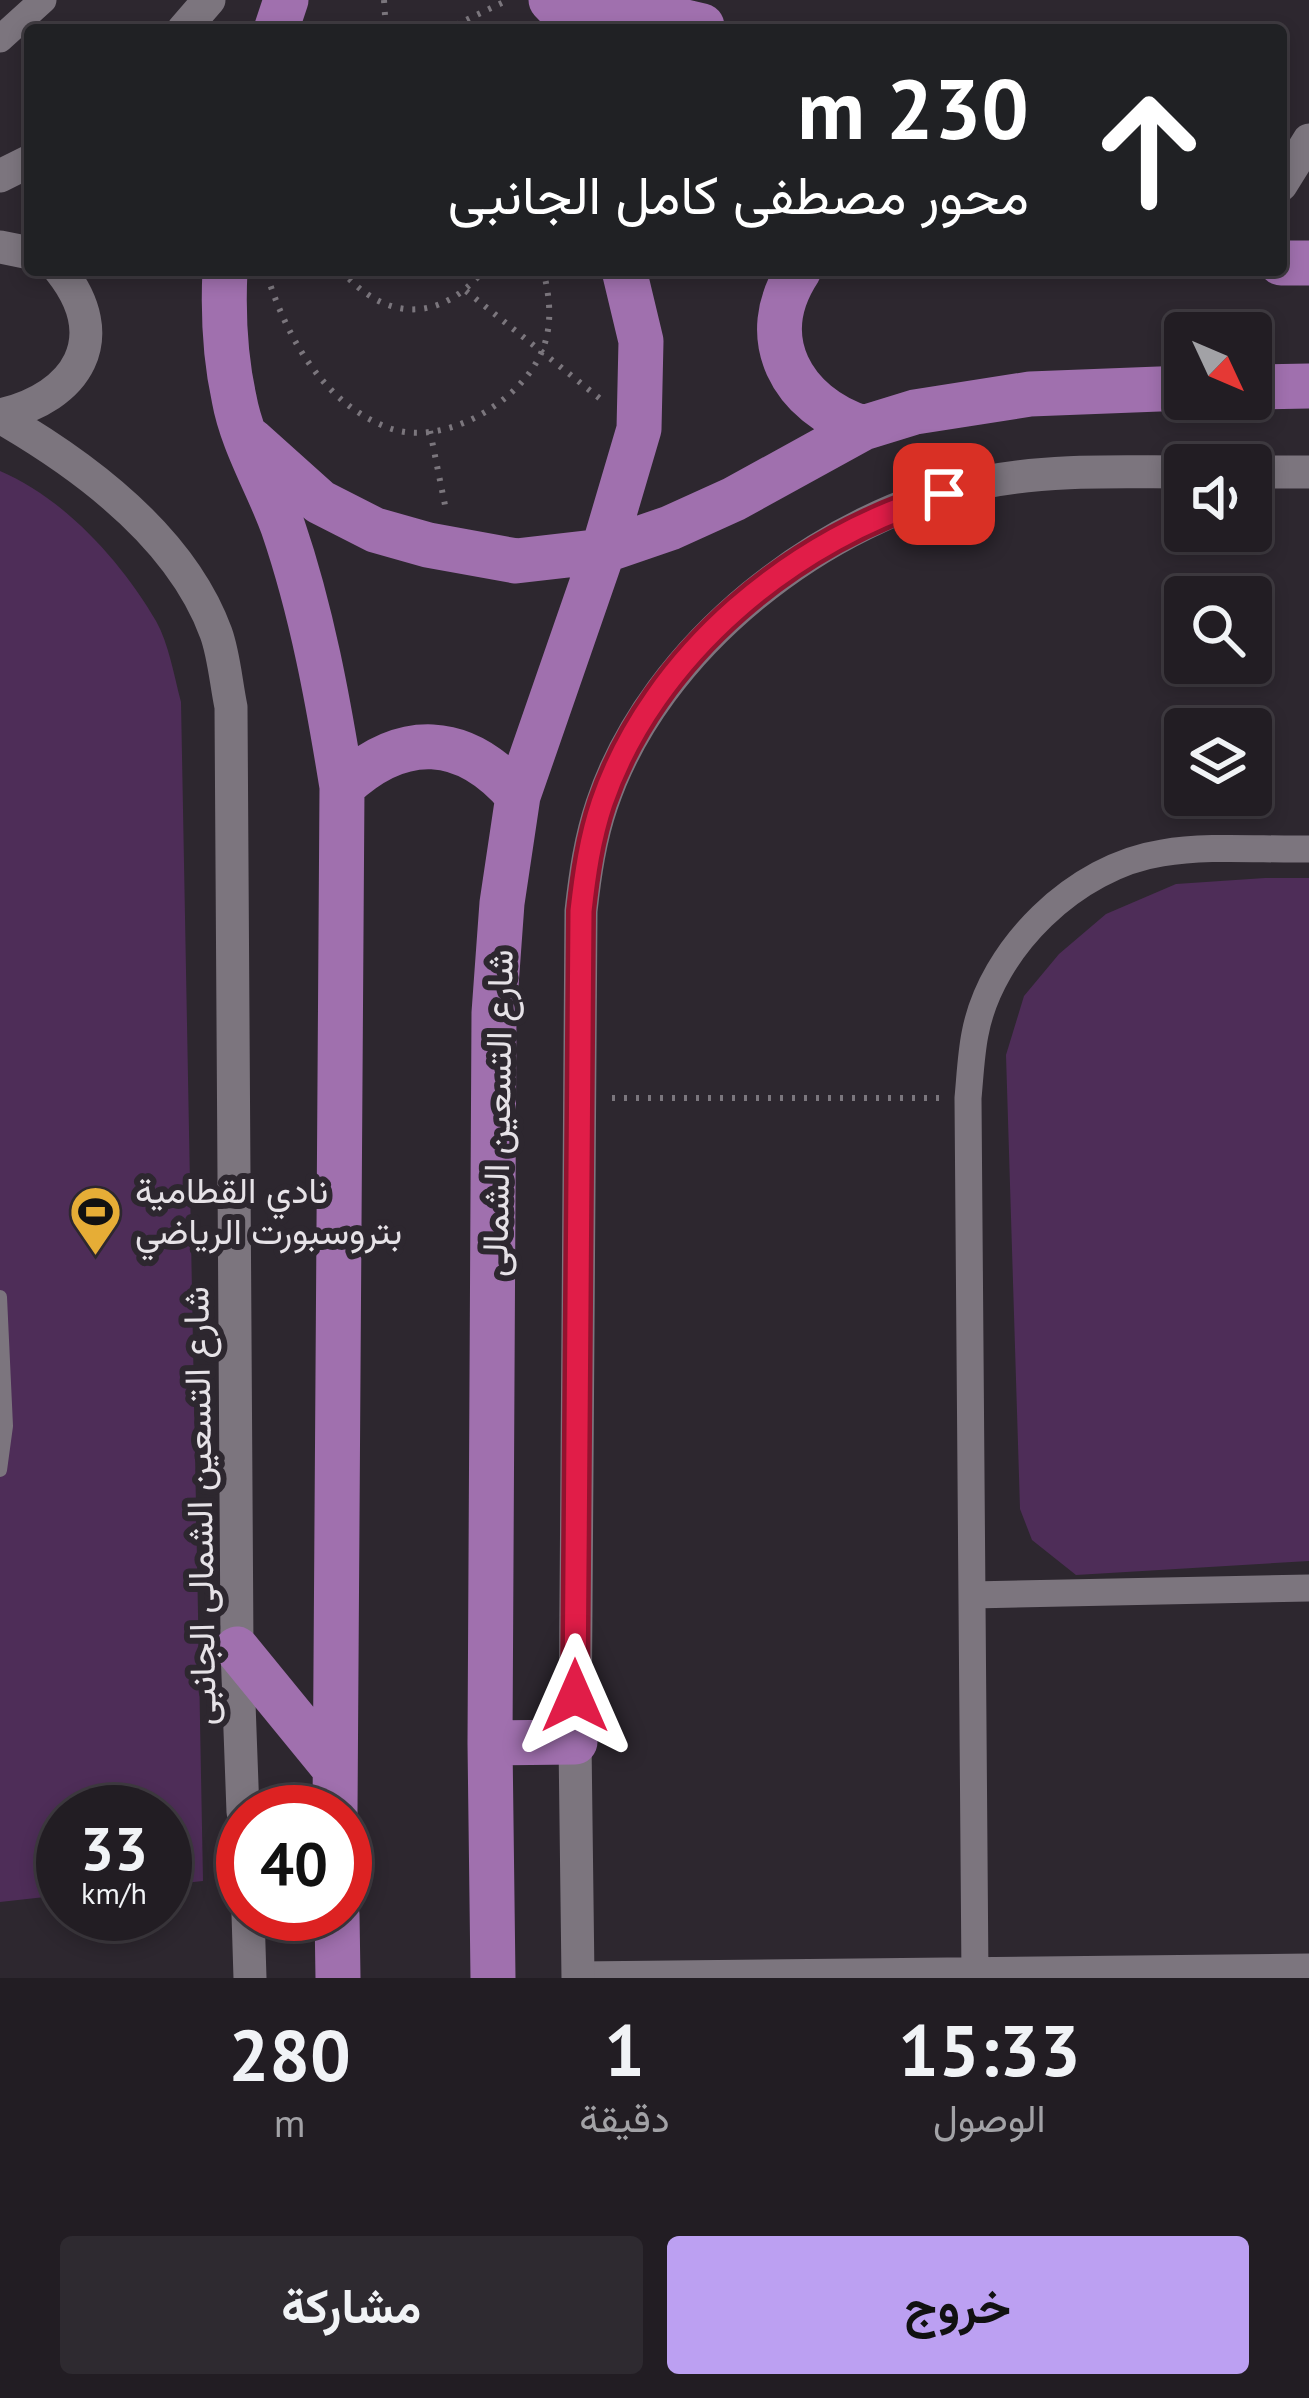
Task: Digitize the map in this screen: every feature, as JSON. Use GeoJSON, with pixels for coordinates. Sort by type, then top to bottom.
{"type":"FeatureCollection","features":[{"type":"Feature","properties":{"kind":"main road"},"geometry":{"type":"LineString","coordinates":[[551,0],[574,24]]}},
{"type":"Feature","properties":{"kind":"main road"},"geometry":{"type":"LineString","coordinates":[[594,0],[697,19]]}},
{"type":"Feature","properties":{"kind":"main road"},"geometry":{"type":"LineString","coordinates":[[244,276],[224,308],[234,400],[302,590],[342,788],[335,1785]]}},
{"type":"Feature","properties":{"kind":"main road","name":"شارع التسعين الشمالى"},"geometry":{"type":"LineString","coordinates":[[493,1978],[494,1012],[502,903],[518,796],[603,551],[639,429],[641,341],[625,276]]}},
{"type":"Feature","properties":{"kind":"main road"},"geometry":{"type":"LineString","coordinates":[[796,276],[784,300],[779,328],[783,356],[794,381],[812,403],[835,419],[863,428]]}},
{"type":"Feature","properties":{"kind":"main road"},"geometry":{"type":"LineString","coordinates":[[1272,387],[1309,386]]}},
{"type":"Feature","properties":{"kind":"main road"},"geometry":{"type":"LineString","coordinates":[[246,435],[320,502],[375,530],[517,561],[603,551],[670,528],[734,499],[863,428],[915,412],[1068,392],[1164,389]]}},
{"type":"Feature","properties":{"kind":"main road"},"geometry":{"type":"LineString","coordinates":[[342,788],[367,764],[398,750],[432,746],[466,753],[496,770],[518,796]]}},
{"type":"Feature","properties":{"kind":"main road"},"geometry":{"type":"LineString","coordinates":[[237,1649],[331,1785]]}},
{"type":"Feature","properties":{"kind":"main road"},"geometry":{"type":"LineString","coordinates":[[490,1743],[574,1742]]}},
{"type":"Feature","properties":{"kind":"main road"},"geometry":{"type":"LineString","coordinates":[[337,1941],[338,1978]]}},
{"type":"Feature","properties":{"kind":"street"},"geometry":{"type":"LineString","coordinates":[[0,39],[43,0]]}},
{"type":"Feature","properties":{"kind":"street"},"geometry":{"type":"LineString","coordinates":[[188,24],[209,0]]}},
{"type":"Feature","properties":{"kind":"street"},"geometry":{"type":"LineString","coordinates":[[1287,178],[1309,140]]}},
{"type":"Feature","properties":{"kind":"street"},"geometry":{"type":"LineString","coordinates":[[0,416],[54,395],[74,373],[85,346],[85,318],[76,290],[65,276]]}},
{"type":"Feature","properties":{"kind":"street","name":"شارع التسعين الشمالى الجانبى"},"geometry":{"type":"LineString","coordinates":[[0,416],[57,450],[119,502],[178,563],[216,633],[231,706],[237,1649],[242,1785]]}},
{"type":"Feature","properties":{"kind":"street"},"geometry":{"type":"LineString","coordinates":[[1164,472],[1063,471],[982,482],[905,505],[831,540],[764,585],[704,640],[624,751],[602,802],[581,911],[574,1742],[578,1976],[1309,1967]]}},
{"type":"Feature","properties":{"kind":"street"},"geometry":{"type":"LineString","coordinates":[[1272,472],[1309,472]]}},
{"type":"Feature","properties":{"kind":"street"},"geometry":{"type":"LineString","coordinates":[[976,1974],[968,1098],[975,1030],[1000,968],[1042,914],[1097,875],[1161,853],[1309,849]]}},
{"type":"Feature","properties":{"kind":"street"},"geometry":{"type":"LineString","coordinates":[[972,1595],[1309,1588]]}},
{"type":"Feature","properties":{"kind":"street"},"geometry":{"type":"LineString","coordinates":[[240,1974],[244,1941]]}},
{"type":"Feature","properties":{"kind":"lane"},"geometry":{"type":"LineString","coordinates":[[0,1297],[6,1426],[0,1470]]}},
{"type":"Feature","properties":{"kind":"path"},"geometry":{"type":"LineString","coordinates":[[458,24],[508,0]]}},
{"type":"Feature","properties":{"kind":"path"},"geometry":{"type":"LineString","coordinates":[[248,276],[329,387],[352,409],[392,430],[430,431],[470,421],[490,410],[508,397],[542,353],[551,315],[544,276]]}},
{"type":"Feature","properties":{"kind":"path"},"geometry":{"type":"LineString","coordinates":[[346,276],[361,294],[395,309],[433,308],[466,291],[479,276]]}},
{"type":"Feature","properties":{"kind":"path"},"geometry":{"type":"LineString","coordinates":[[466,291],[639,429]]}},
{"type":"Feature","properties":{"kind":"path"},"geometry":{"type":"LineString","coordinates":[[430,431],[454,550]]}},
{"type":"Feature","properties":{"kind":"path"},"geometry":{"type":"LineString","coordinates":[[579,1099],[968,1098]]}},
{"type":"Feature","properties":{"kind":"shaded area","name":"نادي القطامية بتروسبورت الرياضي"},"geometry":{"type":"Polygon","coordinates":[[[0,471],[68,515],[126,576],[161,630],[181,702],[203,1881],[192,1882],[192,1785],[36,1785],[36,1898],[0,1902],[0,471]]]}},
{"type":"Feature","properties":{"kind":"shaded area"},"geometry":{"type":"Polygon","coordinates":[[[1309,878],[1309,1561],[1076,1575],[1032,1540],[1020,1509],[1006,1055],[1024,996],[1059,954],[1106,914],[1176,884],[1309,878]]]}},
{"type":"Feature","properties":{"kind":"place","name":"نادي القطامية بتروسبورت الرياضي"},"geometry":{"type":"Point","coordinates":[96,1257]}},
{"type":"Feature","properties":{"kind":"route"},"geometry":{"type":"LineString","coordinates":[[575,1696],[581,911],[602,802],[624,751],[654,704],[704,640],[764,585],[831,540],[905,505],[944,494]]}}]}
